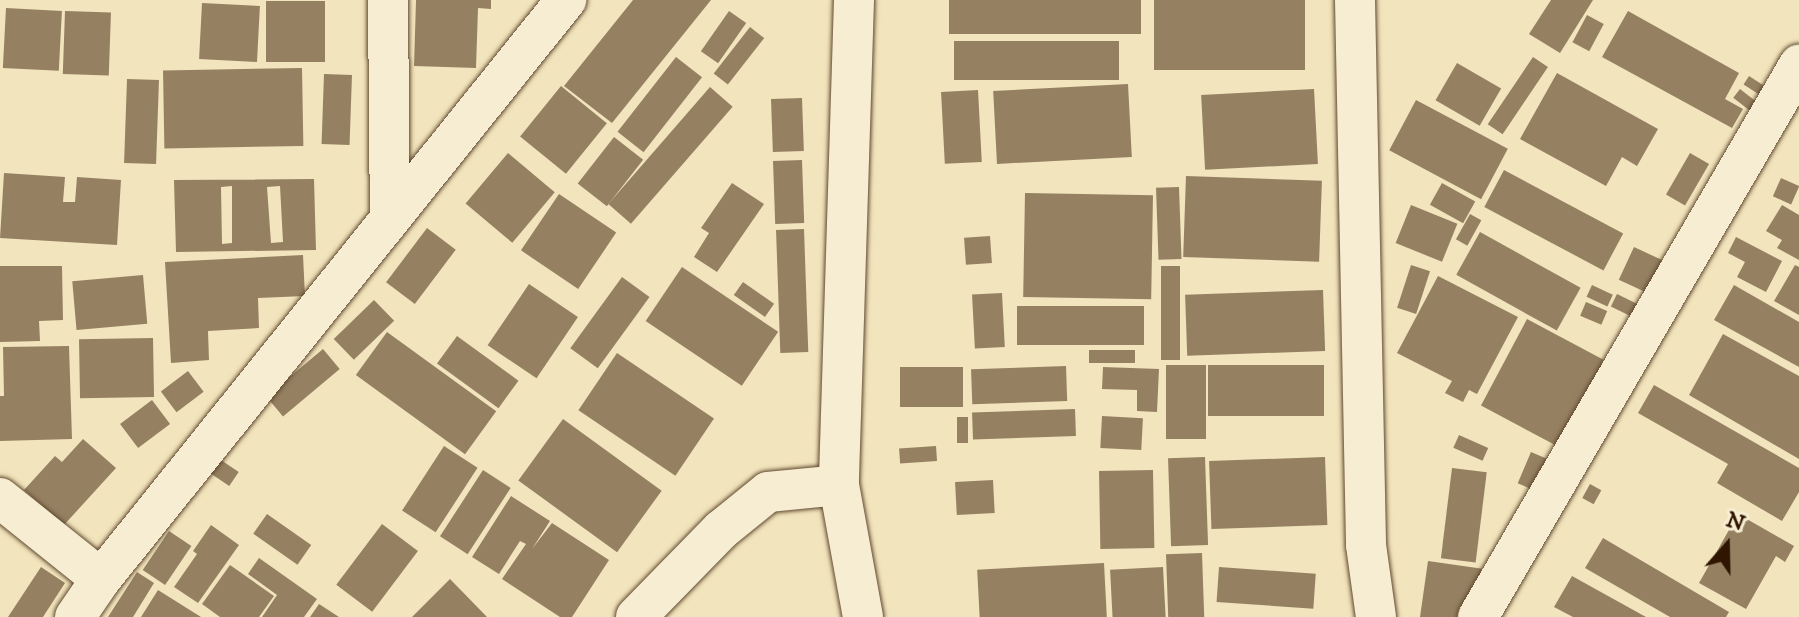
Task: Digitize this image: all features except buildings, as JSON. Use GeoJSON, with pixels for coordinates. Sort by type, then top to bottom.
{"type":"FeatureCollection","features":[{"type":"Feature","properties":{"kind":"street"},"geometry":{"type":"LineString","coordinates":[[388,0],[390,218]]}},
{"type":"Feature","properties":{"kind":"street"},"geometry":{"type":"LineString","coordinates":[[75,617],[101,579],[566,0]]}},
{"type":"Feature","properties":{"kind":"street"},"geometry":{"type":"LineString","coordinates":[[854,0],[839,485],[863,617]]}},
{"type":"Feature","properties":{"kind":"street"},"geometry":{"type":"LineString","coordinates":[[1355,0],[1366,545],[1376,617]]}},
{"type":"Feature","properties":{"kind":"street"},"geometry":{"type":"LineString","coordinates":[[1478,617],[1799,65]]}},
{"type":"Feature","properties":{"kind":"street"},"geometry":{"type":"LineString","coordinates":[[636,617],[721,530],[768,492],[839,485]]}},
{"type":"Feature","properties":{"kind":"street"},"geometry":{"type":"LineString","coordinates":[[0,498],[101,579]]}}]}
